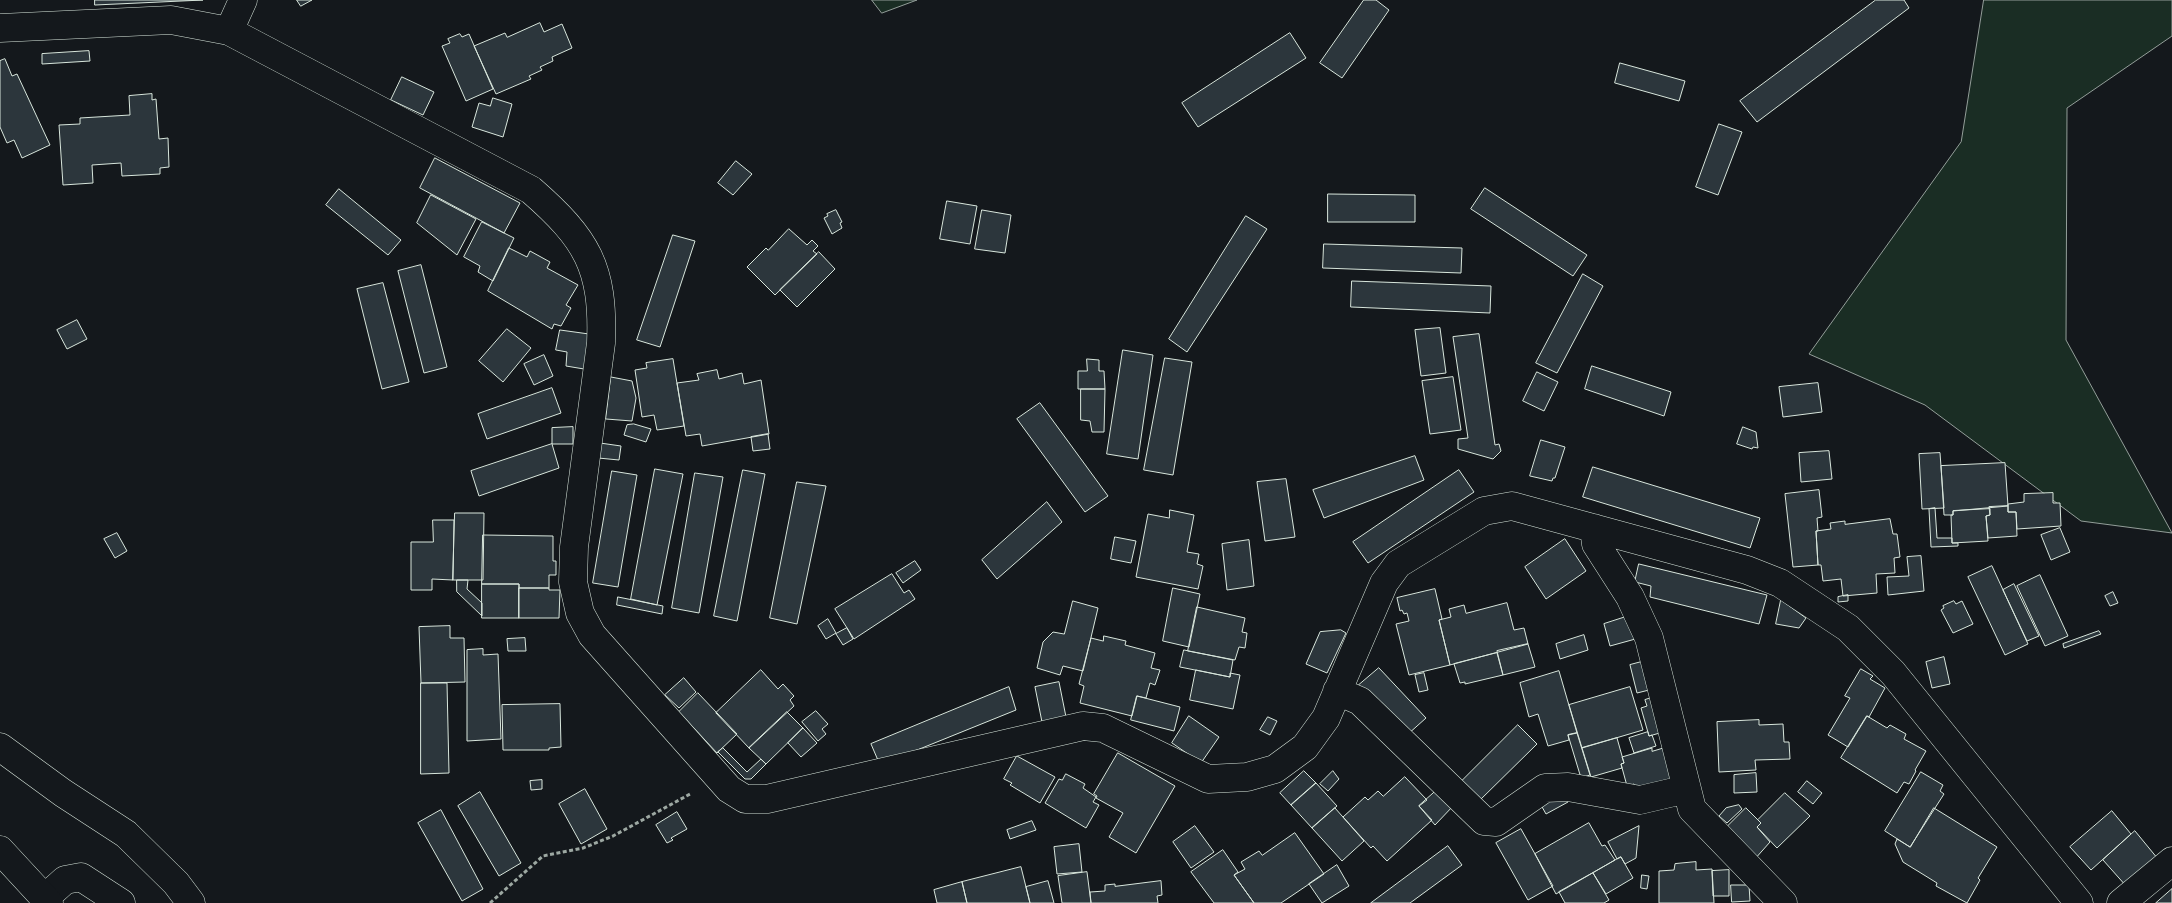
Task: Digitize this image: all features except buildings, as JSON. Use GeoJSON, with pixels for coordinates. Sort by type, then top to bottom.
{"type":"FeatureCollection","features":[{"type":"Feature","properties":{"kind":"street"},"geometry":{"type":"LineString","coordinates":[[229,31],[243,0]]}},
{"type":"Feature","properties":{"kind":"street"},"geometry":{"type":"LineString","coordinates":[[0,28],[171,20],[229,31],[531,190],[560,216],[583,245],[597,278],[602,312],[601,343],[574,547],[573,582],[580,613],[592,635],[718,777],[729,789],[745,798],[767,799],[1082,726],[1103,728],[1208,778],[1247,777],[1275,769],[1305,748],[1326,718],[1384,583],[1398,564],[1484,511],[1512,506],[1747,570],[1780,583],[1848,628],[1893,674],[2079,903]]}},
{"type":"Feature","properties":{"kind":"street"},"geometry":{"type":"LineString","coordinates":[[1594,528],[1596,544],[1630,596],[1649,638],[1692,809],[1783,903]]}},
{"type":"Feature","properties":{"kind":"street"},"geometry":{"type":"LineString","coordinates":[[1337,691],[1360,700],[1484,821],[1496,822],[1545,788],[1568,787],[1640,800],[1687,789]]}},
{"type":"Feature","properties":{"kind":"street"},"geometry":{"type":"LineString","coordinates":[[0,747],[63,793],[126,834],[176,883],[190,903]]}},
{"type":"Feature","properties":{"kind":"street"},"geometry":{"type":"LineString","coordinates":[[0,850],[47,901],[65,880],[81,877],[121,903]]}},
{"type":"Feature","properties":{"kind":"street"},"geometry":{"type":"LineString","coordinates":[[2121,903],[2172,861]]}},
{"type":"Feature","properties":{"kind":"path"},"geometry":{"type":"LineString","coordinates":[[490,903],[543,856],[583,848],[613,836],[679,801],[718,777]]}},
{"type":"Feature","properties":{"kind":"green space"},"geometry":{"type":"Polygon","coordinates":[[[872,0],[917,0],[882,13],[872,0]]]}},
{"type":"Feature","properties":{"kind":"green space"},"geometry":{"type":"Polygon","coordinates":[[[1984,0],[2172,0],[2172,36],[2067,108],[2066,340],[2172,533],[2081,521],[1925,405],[1809,354],[1961,142],[1984,0]]]}}]}
